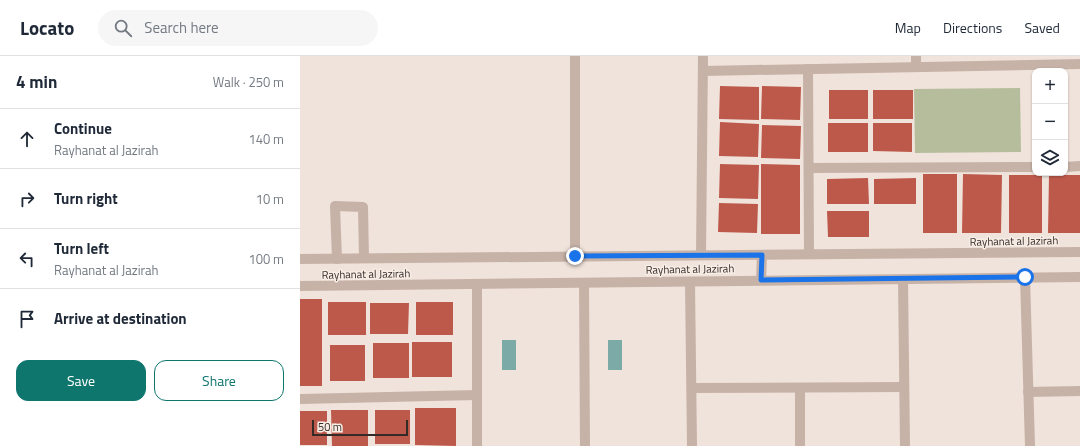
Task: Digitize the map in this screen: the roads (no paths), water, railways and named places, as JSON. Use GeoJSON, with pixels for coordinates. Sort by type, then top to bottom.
{"type":"FeatureCollection","features":[{"type":"Feature","properties":{"kind":"street"},"geometry":{"type":"LineString","coordinates":[[575,56],[575,256]]}},
{"type":"Feature","properties":{"kind":"street"},"geometry":{"type":"LineString","coordinates":[[701,255],[703,56]]}},
{"type":"Feature","properties":{"kind":"street"},"geometry":{"type":"LineString","coordinates":[[916,56],[916,67]]}},
{"type":"Feature","properties":{"kind":"street"},"geometry":{"type":"LineString","coordinates":[[703,71],[916,67],[1028,61],[1080,64]]}},
{"type":"Feature","properties":{"kind":"street"},"geometry":{"type":"LineString","coordinates":[[808,69],[809,254]]}},
{"type":"Feature","properties":{"kind":"street"},"geometry":{"type":"LineString","coordinates":[[1068,166],[1080,166]]}},
{"type":"Feature","properties":{"kind":"street"},"geometry":{"type":"LineString","coordinates":[[809,168],[1032,167]]}},
{"type":"Feature","properties":{"kind":"street"},"geometry":{"type":"LineString","coordinates":[[337,259],[335,206],[363,207],[364,258]]}},
{"type":"Feature","properties":{"kind":"street","name":"Rayhanat al Jazirah"},"geometry":{"type":"LineString","coordinates":[[300,259],[1080,252]]}},
{"type":"Feature","properties":{"kind":"street"},"geometry":{"type":"LineString","coordinates":[[761,280],[762,255]]}},
{"type":"Feature","properties":{"kind":"street","name":"Rayhanat al Jazirah"},"geometry":{"type":"LineString","coordinates":[[300,286],[1080,276]]}},
{"type":"Feature","properties":{"kind":"street"},"geometry":{"type":"LineString","coordinates":[[1025,277],[1030,446]]}},
{"type":"Feature","properties":{"kind":"street"},"geometry":{"type":"LineString","coordinates":[[903,279],[905,446]]}},
{"type":"Feature","properties":{"kind":"street"},"geometry":{"type":"LineString","coordinates":[[690,282],[692,446]]}},
{"type":"Feature","properties":{"kind":"street"},"geometry":{"type":"LineString","coordinates":[[584,283],[585,446]]}},
{"type":"Feature","properties":{"kind":"street"},"geometry":{"type":"LineString","coordinates":[[477,284],[477,446]]}},
{"type":"Feature","properties":{"kind":"street"},"geometry":{"type":"LineString","coordinates":[[692,388],[904,387]]}},
{"type":"Feature","properties":{"kind":"street"},"geometry":{"type":"LineString","coordinates":[[800,388],[800,446]]}},
{"type":"Feature","properties":{"kind":"street"},"geometry":{"type":"LineString","coordinates":[[1028,392],[1080,391]]}},
{"type":"Feature","properties":{"kind":"street"},"geometry":{"type":"LineString","coordinates":[[300,399],[477,395]]}},
{"type":"Feature","properties":{"kind":"water"},"geometry":{"type":"Polygon","coordinates":[[[502,340],[516,340],[516,370],[502,370],[502,340]]]}},
{"type":"Feature","properties":{"kind":"water"},"geometry":{"type":"Polygon","coordinates":[[[608,340],[622,340],[622,370],[608,370],[608,340]]]}}]}
